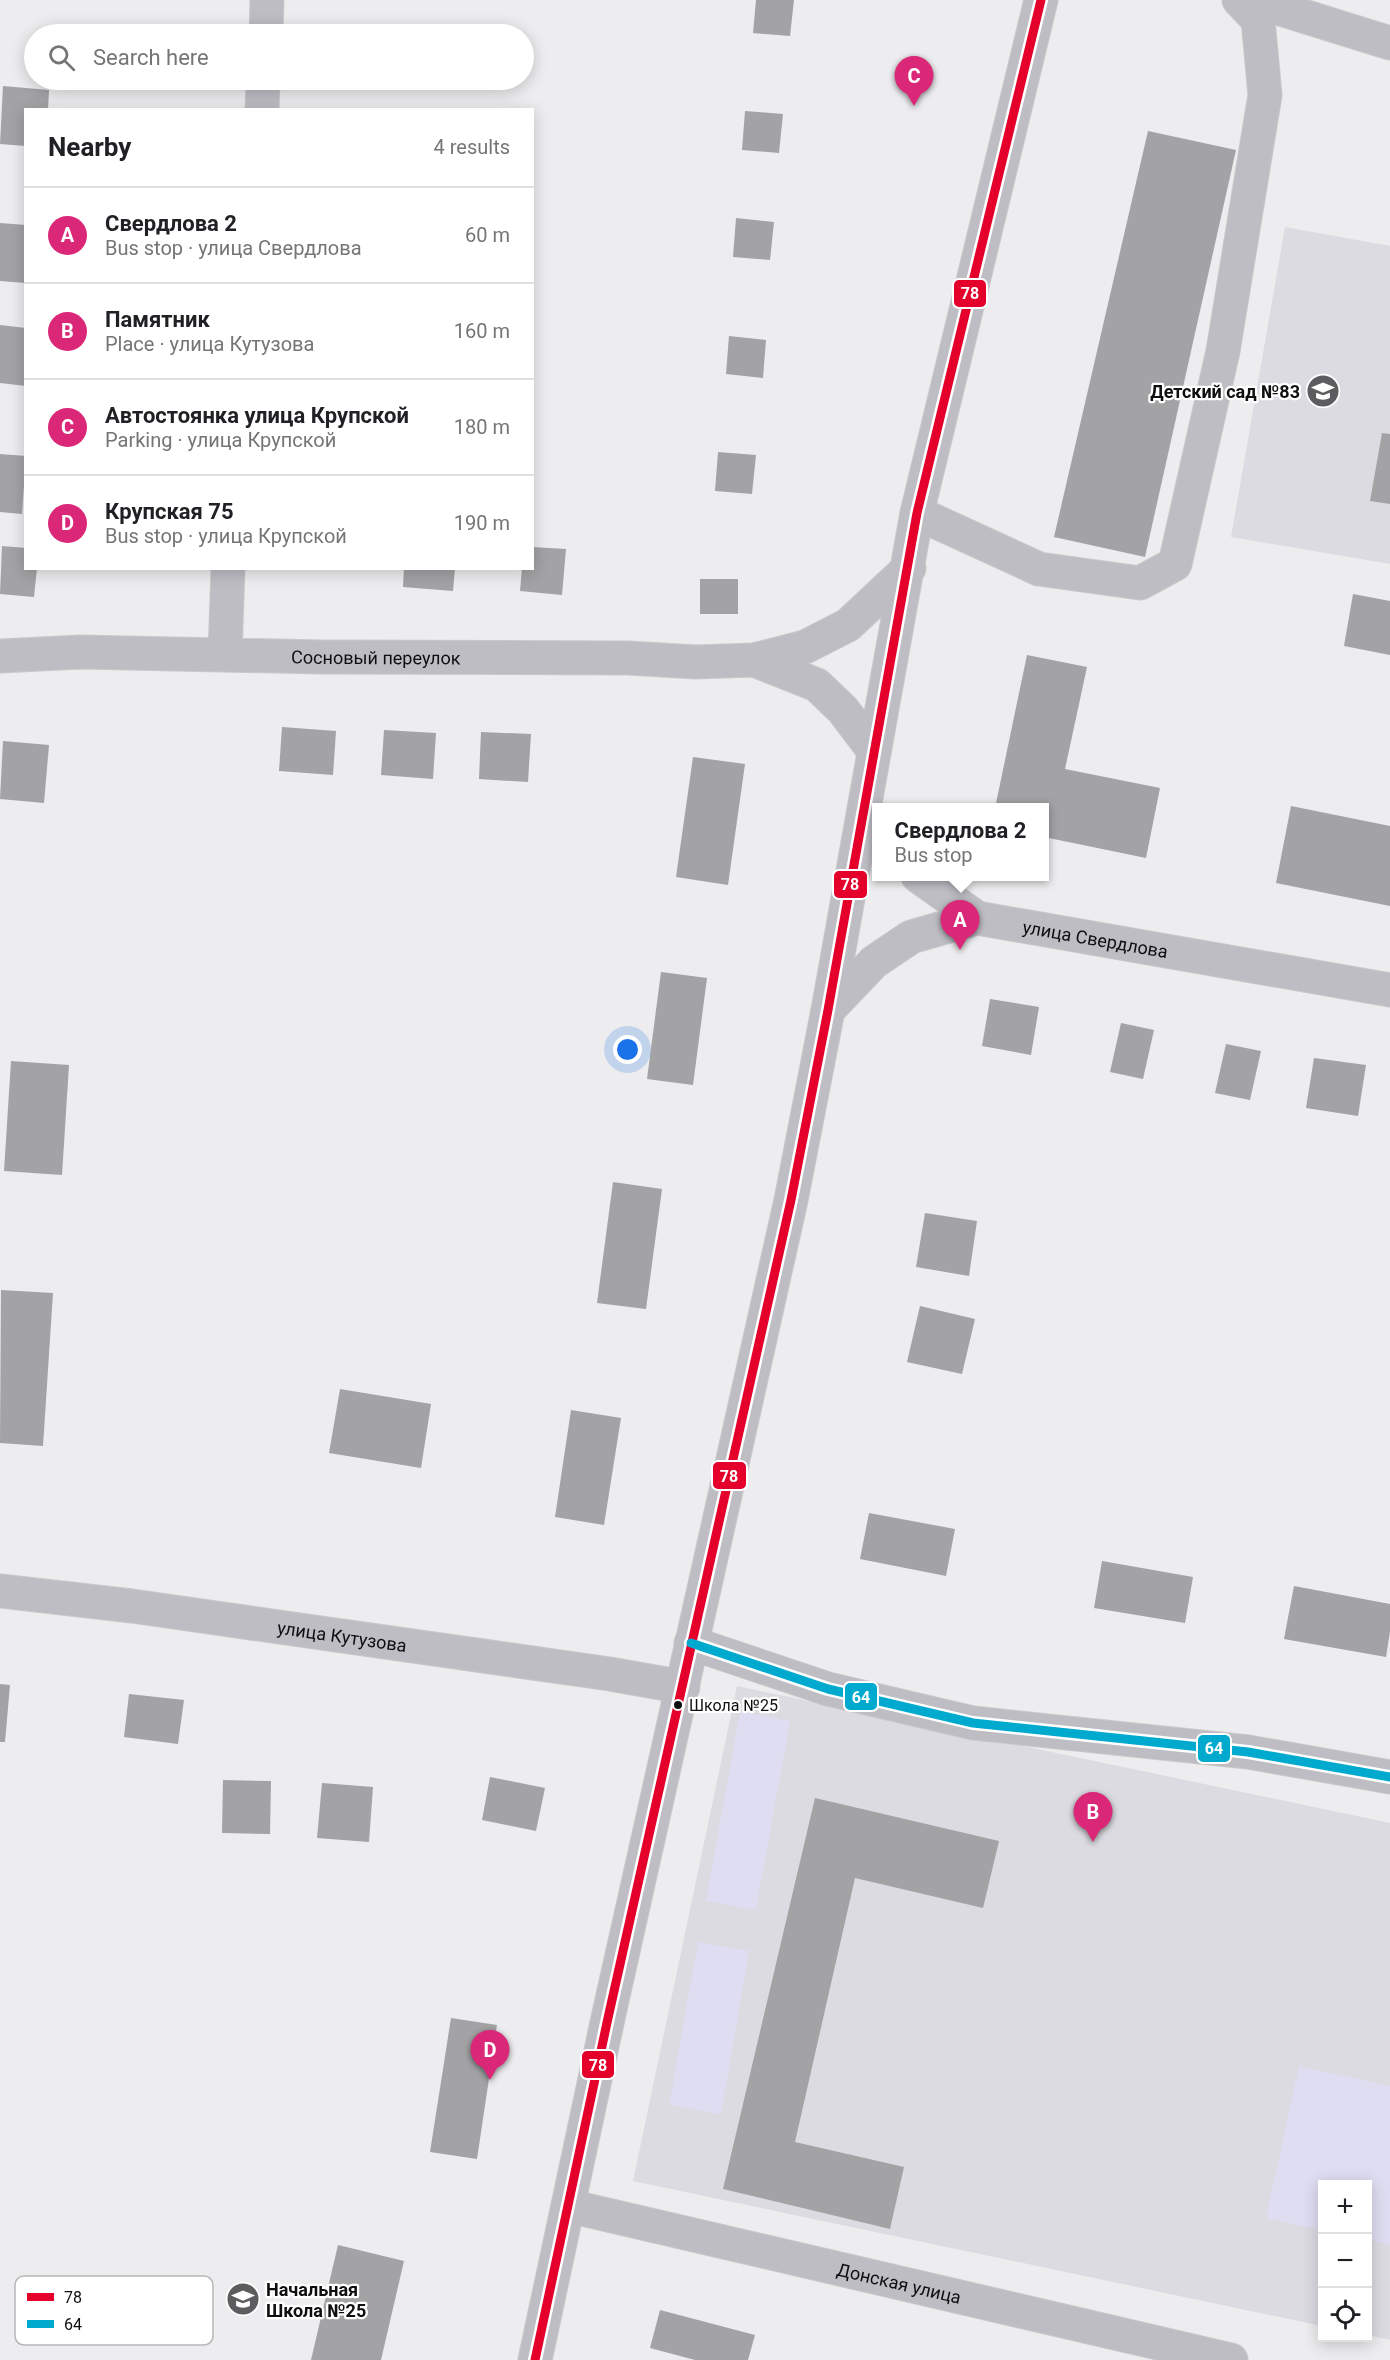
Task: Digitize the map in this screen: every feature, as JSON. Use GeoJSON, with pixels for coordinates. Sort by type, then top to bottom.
{"type":"FeatureCollection","features":[{"type":"Feature","properties":{"kind":"street"},"geometry":{"type":"LineString","coordinates":[[266,24],[267,0]]}},
{"type":"Feature","properties":{"kind":"street"},"geometry":{"type":"LineString","coordinates":[[872,803],[874,751],[909,568],[917,513],[1041,0]]}},
{"type":"Feature","properties":{"kind":"street"},"geometry":{"type":"LineString","coordinates":[[917,513],[1039,569],[1140,583],[1175,564],[1223,351],[1265,95],[1258,20],[1239,0]]}},
{"type":"Feature","properties":{"kind":"street"},"geometry":{"type":"LineString","coordinates":[[1252,0],[1390,43]]}},
{"type":"Feature","properties":{"kind":"street"},"geometry":{"type":"LineString","coordinates":[[262,108],[263,90]]}},
{"type":"Feature","properties":{"kind":"street","name":"Сосновый переулок"},"geometry":{"type":"LineString","coordinates":[[0,656],[81,652],[334,657],[628,658],[696,662],[754,660],[805,647],[848,625],[909,568]]}},
{"type":"Feature","properties":{"kind":"street"},"geometry":{"type":"LineString","coordinates":[[225,654],[228,570]]}},
{"type":"Feature","properties":{"kind":"street","name":"Сосновый переулок"},"geometry":{"type":"LineString","coordinates":[[754,660],[817,685],[843,710],[874,751]]}},
{"type":"Feature","properties":{"kind":"street"},"geometry":{"type":"LineString","coordinates":[[535,2360],[608,2018],[791,1200],[828,1010],[872,804]]}},
{"type":"Feature","properties":{"kind":"street"},"geometry":{"type":"LineString","coordinates":[[925,881],[977,918]]}},
{"type":"Feature","properties":{"kind":"street","name":"улица Свердлова"},"geometry":{"type":"LineString","coordinates":[[828,1010],[874,962],[911,937],[977,918],[1390,990]]}},
{"type":"Feature","properties":{"kind":"street","name":"улица Кутузова"},"geometry":{"type":"LineString","coordinates":[[0,1591],[284,1627],[610,1674],[682,1688]]}},
{"type":"Feature","properties":{"kind":"street"},"geometry":{"type":"LineString","coordinates":[[691,1642],[828,1689],[973,1723],[1248,1752],[1390,1777]]}},
{"type":"Feature","properties":{"kind":"street","name":"Донская улица"},"geometry":{"type":"LineString","coordinates":[[569,2205],[1231,2360]]}},
{"type":"Feature","properties":{"kind":"shaded area","name":"Детский сад №83"},"geometry":{"type":"Polygon","coordinates":[[[1285,227],[1390,246],[1390,564],[1231,537],[1285,227]]]}},
{"type":"Feature","properties":{"kind":"shaded area","name":"Школа №25"},"geometry":{"type":"Polygon","coordinates":[[[737,1686],[1390,1823],[1390,2340],[1372,2336],[1372,2180],[1318,2180],[1318,2325],[633,2181],[737,1686]]]}},
{"type":"Feature","properties":{"kind":"shaded area"},"geometry":{"type":"Polygon","coordinates":[[[740,1712],[790,1721],[756,1910],[706,1901],[740,1712]]]}},
{"type":"Feature","properties":{"kind":"shaded area"},"geometry":{"type":"Polygon","coordinates":[[[698,1942],[749,1951],[721,2114],[669,2105],[698,1942]]]}},
{"type":"Feature","properties":{"kind":"shaded area"},"geometry":{"type":"Polygon","coordinates":[[[1299,2066],[1390,2086],[1390,2245],[1372,2241],[1372,2180],[1318,2180],[1318,2229],[1266,2218],[1299,2066]]]}},
{"type":"Feature","properties":{"kind":"building"},"geometry":{"type":"Polygon","coordinates":[[[756,0],[794,0],[790,36],[753,33],[756,0]]]}},
{"type":"Feature","properties":{"kind":"building"},"geometry":{"type":"Polygon","coordinates":[[[3,86],[24,88],[24,90],[49,90],[48,108],[24,108],[24,146],[0,144],[3,86]]]}},
{"type":"Feature","properties":{"kind":"building"},"geometry":{"type":"Polygon","coordinates":[[[745,111],[783,114],[779,153],[742,150],[745,111]]]}},
{"type":"Feature","properties":{"kind":"building"},"geometry":{"type":"Polygon","coordinates":[[[1148,131],[1236,150],[1145,557],[1054,537],[1148,131]]]}},
{"type":"Feature","properties":{"kind":"building"},"geometry":{"type":"Polygon","coordinates":[[[736,218],[774,222],[770,260],[733,257],[736,218]]]}},
{"type":"Feature","properties":{"kind":"building"},"geometry":{"type":"Polygon","coordinates":[[[0,223],[24,225],[24,283],[0,281],[0,223]]]}},
{"type":"Feature","properties":{"kind":"building"},"geometry":{"type":"Polygon","coordinates":[[[0,325],[24,328],[24,386],[0,383],[0,325]]]}},
{"type":"Feature","properties":{"kind":"building"},"geometry":{"type":"Polygon","coordinates":[[[729,336],[766,340],[763,378],[726,374],[729,336]]]}},
{"type":"Feature","properties":{"kind":"building"},"geometry":{"type":"Polygon","coordinates":[[[1382,433],[1390,434],[1390,504],[1370,501],[1382,433]]]}},
{"type":"Feature","properties":{"kind":"building"},"geometry":{"type":"Polygon","coordinates":[[[718,452],[756,455],[752,494],[715,491],[718,452]]]}},
{"type":"Feature","properties":{"kind":"building"},"geometry":{"type":"Polygon","coordinates":[[[0,454],[24,456],[22,514],[0,512],[0,454]]]}},
{"type":"Feature","properties":{"kind":"building"},"geometry":{"type":"Polygon","coordinates":[[[2,546],[24,548],[24,570],[37,570],[34,597],[0,594],[2,546]]]}},
{"type":"Feature","properties":{"kind":"building"},"geometry":{"type":"Polygon","coordinates":[[[534,547],[566,549],[562,595],[520,591],[522,570],[534,570],[534,547]]]}},
{"type":"Feature","properties":{"kind":"building"},"geometry":{"type":"Polygon","coordinates":[[[404,570],[455,570],[453,591],[403,587],[404,570]]]}},
{"type":"Feature","properties":{"kind":"building"},"geometry":{"type":"Polygon","coordinates":[[[700,579],[738,579],[738,614],[700,614],[700,579]]]}},
{"type":"Feature","properties":{"kind":"building"},"geometry":{"type":"Polygon","coordinates":[[[1353,594],[1390,601],[1390,655],[1344,646],[1353,594]]]}},
{"type":"Feature","properties":{"kind":"building"},"geometry":{"type":"Polygon","coordinates":[[[1027,655],[1087,667],[1065,769],[1160,788],[1146,858],[1049,838],[1049,803],[996,803],[1027,655]]]}},
{"type":"Feature","properties":{"kind":"building"},"geometry":{"type":"Polygon","coordinates":[[[282,727],[336,731],[333,775],[279,771],[282,727]]]}},
{"type":"Feature","properties":{"kind":"building"},"geometry":{"type":"Polygon","coordinates":[[[384,730],[436,733],[433,779],[381,775],[384,730]]]}},
{"type":"Feature","properties":{"kind":"building"},"geometry":{"type":"Polygon","coordinates":[[[481,732],[531,734],[528,782],[479,779],[481,732]]]}},
{"type":"Feature","properties":{"kind":"building"},"geometry":{"type":"Polygon","coordinates":[[[3,741],[49,745],[44,803],[0,799],[3,741]]]}},
{"type":"Feature","properties":{"kind":"building"},"geometry":{"type":"Polygon","coordinates":[[[693,757],[745,764],[728,885],[676,877],[693,757]]]}},
{"type":"Feature","properties":{"kind":"building"},"geometry":{"type":"Polygon","coordinates":[[[1291,806],[1390,826],[1390,906],[1276,883],[1291,806]]]}},
{"type":"Feature","properties":{"kind":"building"},"geometry":{"type":"Polygon","coordinates":[[[661,972],[707,978],[693,1085],[647,1079],[661,972]]]}},
{"type":"Feature","properties":{"kind":"building"},"geometry":{"type":"Polygon","coordinates":[[[990,999],[1039,1007],[1031,1055],[982,1046],[990,999]]]}},
{"type":"Feature","properties":{"kind":"building"},"geometry":{"type":"Polygon","coordinates":[[[1121,1023],[1154,1030],[1143,1079],[1110,1072],[1121,1023]]]}},
{"type":"Feature","properties":{"kind":"building"},"geometry":{"type":"Polygon","coordinates":[[[1226,1044],[1261,1051],[1250,1100],[1215,1093],[1226,1044]]]}},
{"type":"Feature","properties":{"kind":"building"},"geometry":{"type":"Polygon","coordinates":[[[1314,1058],[1366,1065],[1358,1116],[1306,1108],[1314,1058]]]}},
{"type":"Feature","properties":{"kind":"building"},"geometry":{"type":"Polygon","coordinates":[[[11,1061],[69,1065],[62,1175],[4,1171],[11,1061]]]}},
{"type":"Feature","properties":{"kind":"building"},"geometry":{"type":"Polygon","coordinates":[[[613,1182],[662,1189],[646,1309],[597,1303],[613,1182]]]}},
{"type":"Feature","properties":{"kind":"building"},"geometry":{"type":"Polygon","coordinates":[[[925,1213],[977,1221],[969,1276],[916,1267],[925,1213]]]}},
{"type":"Feature","properties":{"kind":"building"},"geometry":{"type":"Polygon","coordinates":[[[1,1290],[53,1293],[43,1446],[0,1443],[1,1290]]]}},
{"type":"Feature","properties":{"kind":"building"},"geometry":{"type":"Polygon","coordinates":[[[920,1306],[975,1319],[962,1374],[907,1362],[920,1306]]]}},
{"type":"Feature","properties":{"kind":"building"},"geometry":{"type":"Polygon","coordinates":[[[340,1389],[431,1404],[421,1468],[329,1453],[340,1389]]]}},
{"type":"Feature","properties":{"kind":"building"},"geometry":{"type":"Polygon","coordinates":[[[571,1410],[621,1418],[604,1525],[555,1517],[571,1410]]]}},
{"type":"Feature","properties":{"kind":"building"},"geometry":{"type":"Polygon","coordinates":[[[869,1513],[955,1529],[946,1576],[860,1559],[869,1513]]]}},
{"type":"Feature","properties":{"kind":"building"},"geometry":{"type":"Polygon","coordinates":[[[1102,1561],[1193,1577],[1185,1623],[1094,1608],[1102,1561]]]}},
{"type":"Feature","properties":{"kind":"building"},"geometry":{"type":"Polygon","coordinates":[[[1294,1586],[1390,1604],[1390,1632],[1386,1657],[1284,1639],[1294,1586]]]}},
{"type":"Feature","properties":{"kind":"building"},"geometry":{"type":"Polygon","coordinates":[[[0,1684],[10,1685],[5,1742],[0,1742],[0,1684]]]}},
{"type":"Feature","properties":{"kind":"building"},"geometry":{"type":"Polygon","coordinates":[[[129,1694],[184,1700],[178,1744],[124,1737],[129,1694]]]}},
{"type":"Feature","properties":{"kind":"building"},"geometry":{"type":"Polygon","coordinates":[[[490,1777],[545,1788],[536,1831],[482,1820],[490,1777]]]}},
{"type":"Feature","properties":{"kind":"building"},"geometry":{"type":"Polygon","coordinates":[[[223,1780],[271,1781],[270,1834],[222,1833],[223,1780]]]}},
{"type":"Feature","properties":{"kind":"building"},"geometry":{"type":"Polygon","coordinates":[[[322,1783],[373,1787],[369,1842],[317,1838],[322,1783]]]}},
{"type":"Feature","properties":{"kind":"building"},"geometry":{"type":"Polygon","coordinates":[[[815,1798],[999,1841],[983,1908],[855,1878],[795,2142],[904,2167],[890,2229],[723,2189],[815,1798]]]}},
{"type":"Feature","properties":{"kind":"building"},"geometry":{"type":"Polygon","coordinates":[[[451,2018],[497,2025],[477,2159],[430,2152],[451,2018]]]}},
{"type":"Feature","properties":{"kind":"building"},"geometry":{"type":"Polygon","coordinates":[[[338,2245],[404,2261],[381,2360],[311,2360],[338,2245]]]}},
{"type":"Feature","properties":{"kind":"building"},"geometry":{"type":"Polygon","coordinates":[[[660,2310],[755,2335],[748,2360],[695,2360],[650,2348],[660,2310]]]}},
{"type":"Feature","properties":{"kind":"transit line","name":"78"},"geometry":{"type":"LineString","coordinates":[[535,2360],[608,2018],[791,1200],[828,1010],[917,513],[1041,0]]}},
{"type":"Feature","properties":{"kind":"transit line","name":"64"},"geometry":{"type":"LineString","coordinates":[[691,1643],[828,1689],[973,1723],[1248,1752],[1390,1777]]}},
{"type":"Feature","properties":{"kind":"place","name":"Автостоянка улица Крупской"},"geometry":{"type":"Point","coordinates":[914,106]}},
{"type":"Feature","properties":{"kind":"place","name":"Детский сад №83"},"geometry":{"type":"Point","coordinates":[1323,391]}},
{"type":"Feature","properties":{"kind":"place","name":"Свердлова 2"},"geometry":{"type":"Point","coordinates":[960,950]}},
{"type":"Feature","properties":{"kind":"place","name":"Школа №25"},"geometry":{"type":"Point","coordinates":[678,1705]}},
{"type":"Feature","properties":{"kind":"place","name":"Памятник"},"geometry":{"type":"Point","coordinates":[1093,1842]}},
{"type":"Feature","properties":{"kind":"place","name":"Крупская 75"},"geometry":{"type":"Point","coordinates":[490,2080]}},
{"type":"Feature","properties":{"kind":"place","name":"Начальная Школа №25"},"geometry":{"type":"Point","coordinates":[243,2299]}}]}
